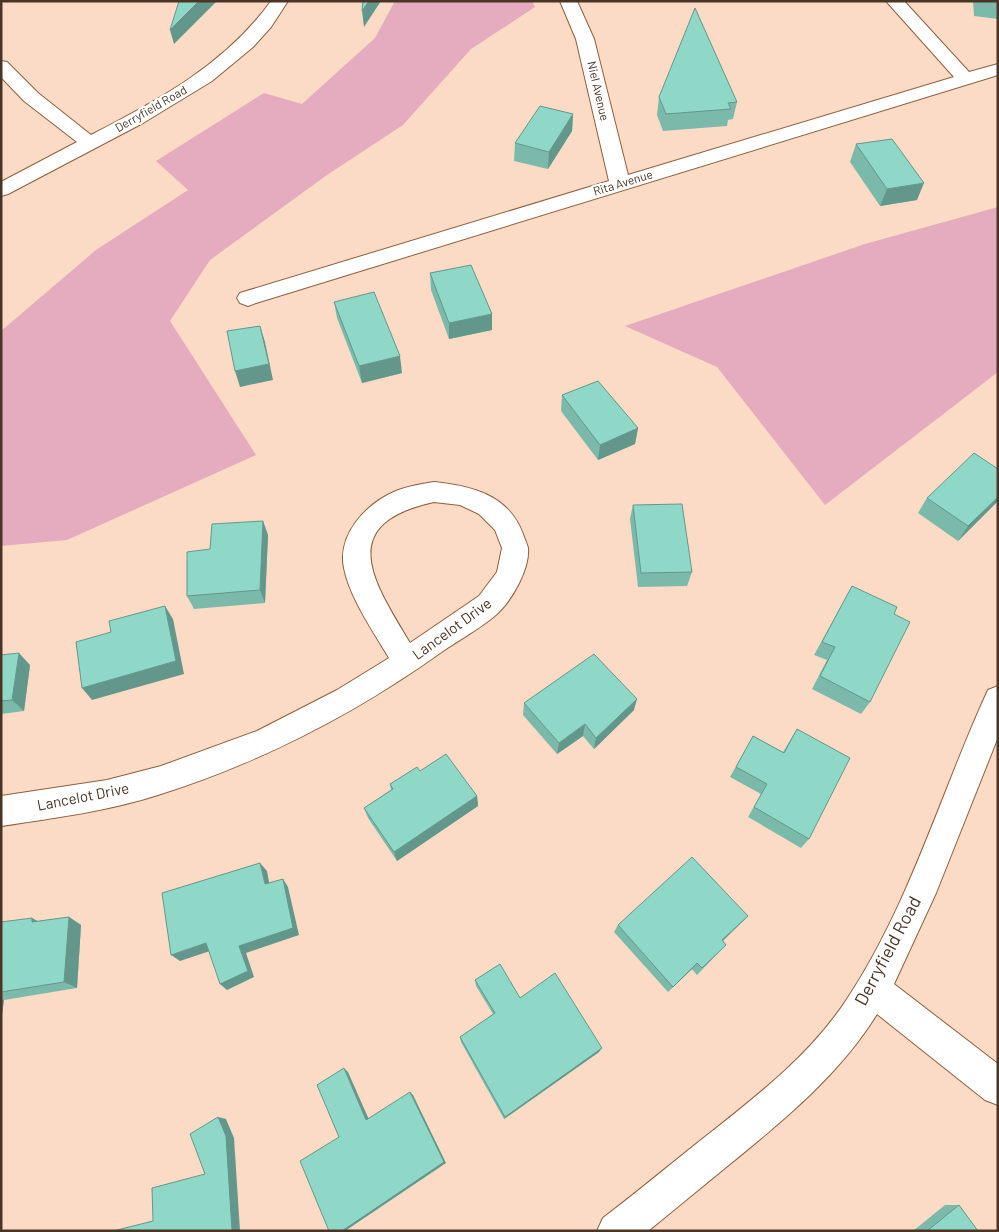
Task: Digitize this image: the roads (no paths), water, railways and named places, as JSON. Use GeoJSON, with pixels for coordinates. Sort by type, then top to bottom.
{"type":"FeatureCollection","features":[{"type":"Feature","properties":{"kind":"street","name":"Derryfield Road"},"geometry":{"type":"LineString","coordinates":[[1,190],[153,109],[216,70],[239,51],[280,1]]}},
{"type":"Feature","properties":{"kind":"street","name":"Niel Avenue"},"geometry":{"type":"LineString","coordinates":[[568,1],[585,39],[620,184]]}},
{"type":"Feature","properties":{"kind":"street"},"geometry":{"type":"LineString","coordinates":[[894,1],[966,78]]}},
{"type":"Feature","properties":{"kind":"street"},"geometry":{"type":"LineString","coordinates":[[1,66],[31,97],[90,143]]}},
{"type":"Feature","properties":{"kind":"street","name":"Rita Avenue"},"geometry":{"type":"LineString","coordinates":[[248,298],[998,68]]}},
{"type":"Feature","properties":{"kind":"street","name":"Lancelot Drive"},"geometry":{"type":"LineString","coordinates":[[1,811],[107,796],[212,762],[266,741],[347,699],[406,662],[489,604],[509,580],[514,566],[515,552],[513,539],[507,526],[498,514],[473,498],[458,493],[442,491],[425,492],[395,501],[372,520],[364,531],[359,543],[356,556],[362,582],[406,662]]}},
{"type":"Feature","properties":{"kind":"street","name":"Derryfield Road"},"geometry":{"type":"LineString","coordinates":[[616,1231],[638,1216],[740,1133],[799,1081],[839,1037],[873,989],[916,900],[998,699]]}},
{"type":"Feature","properties":{"kind":"street"},"geometry":{"type":"LineString","coordinates":[[873,989],[998,1087]]}}]}
